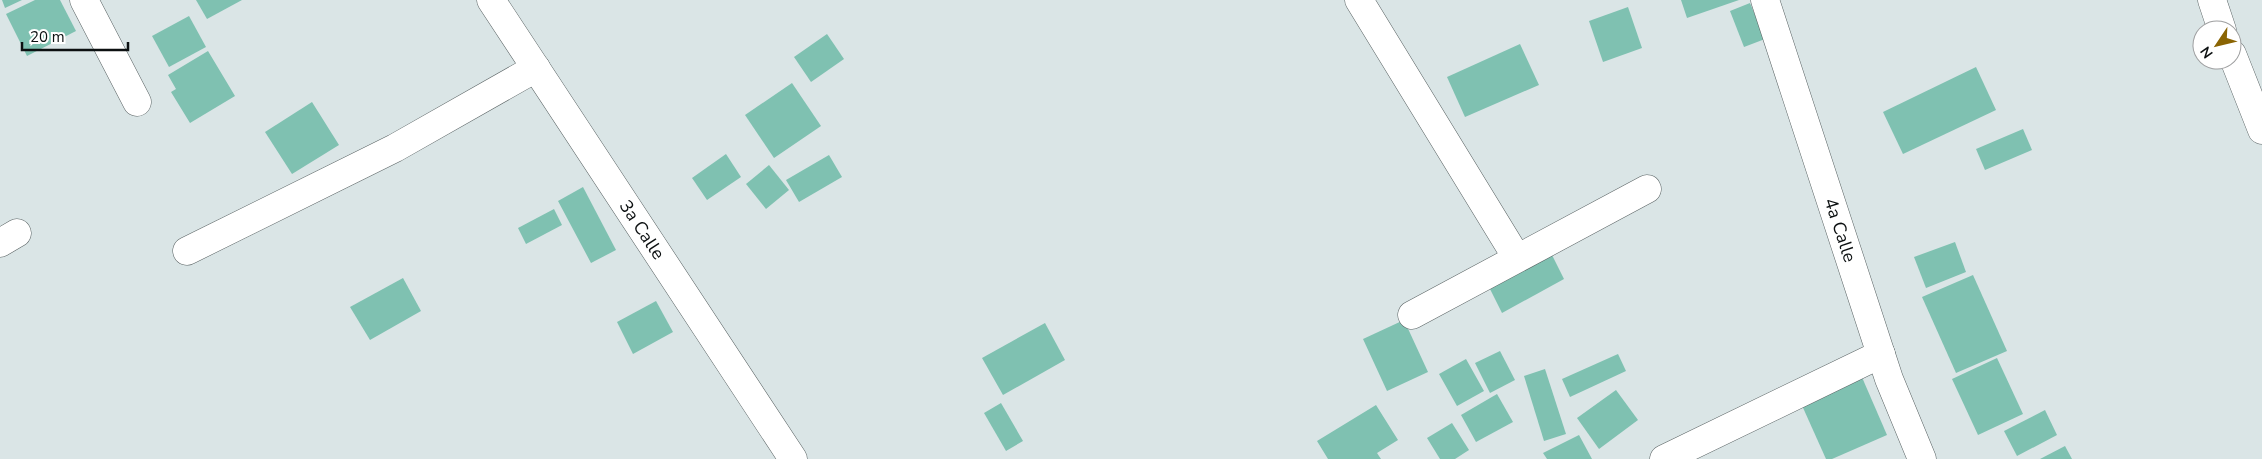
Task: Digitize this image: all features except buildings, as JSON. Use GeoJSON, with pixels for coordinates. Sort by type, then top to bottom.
{"type":"FeatureCollection","features":[{"type":"Feature","properties":{"kind":"street"},"geometry":{"type":"LineString","coordinates":[[84,0],[137,102]]}},
{"type":"Feature","properties":{"kind":"street","name":"3a Calle"},"geometry":{"type":"LineString","coordinates":[[491,0],[793,459]]}},
{"type":"Feature","properties":{"kind":"street"},"geometry":{"type":"LineString","coordinates":[[1359,0],[1517,258]]}},
{"type":"Feature","properties":{"kind":"street","name":"4a Calle"},"geometry":{"type":"LineString","coordinates":[[1765,0],[1881,354],[1922,459]]}},
{"type":"Feature","properties":{"kind":"street"},"geometry":{"type":"LineString","coordinates":[[2212,0],[2219,20]]}},
{"type":"Feature","properties":{"kind":"street"},"geometry":{"type":"LineString","coordinates":[[187,251],[395,148],[536,68]]}},
{"type":"Feature","properties":{"kind":"street"},"geometry":{"type":"LineString","coordinates":[[2238,70],[2262,130]]}},
{"type":"Feature","properties":{"kind":"street"},"geometry":{"type":"LineString","coordinates":[[1412,314],[1647,189]]}},
{"type":"Feature","properties":{"kind":"street"},"geometry":{"type":"LineString","coordinates":[[1664,459],[1881,354]]}}]}
